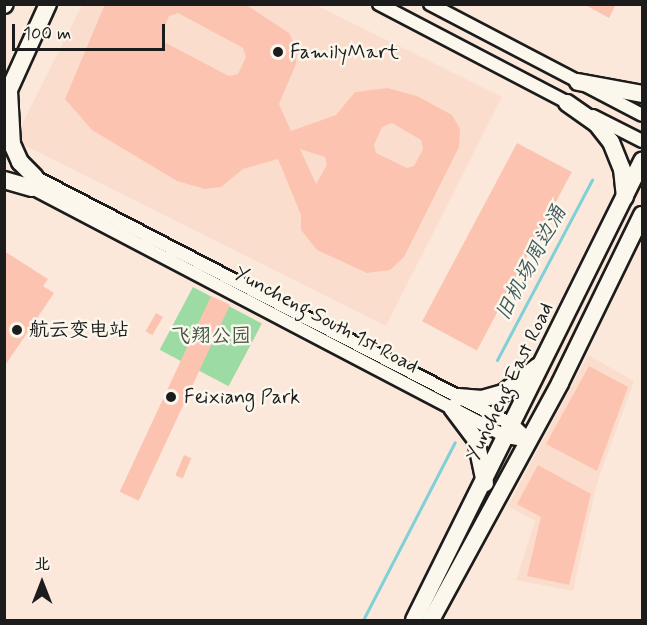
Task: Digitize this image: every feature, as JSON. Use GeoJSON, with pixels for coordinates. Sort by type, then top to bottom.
{"type":"FeatureCollection","features":[{"type":"Feature","properties":{"kind":"main road"},"geometry":{"type":"LineString","coordinates":[[33,182],[12,144],[7,96],[48,4]]}},
{"type":"Feature","properties":{"kind":"main road"},"geometry":{"type":"LineString","coordinates":[[578,82],[642,94]]}},
{"type":"Feature","properties":{"kind":"main road"},"geometry":{"type":"LineString","coordinates":[[567,103],[596,123],[611,142],[622,169],[625,197]]}},
{"type":"Feature","properties":{"kind":"main road","name":"Yuncheng East Road"},"geometry":{"type":"LineString","coordinates":[[414,621],[485,483],[642,161]]}},
{"type":"Feature","properties":{"kind":"main road"},"geometry":{"type":"LineString","coordinates":[[4,180],[33,182]]}},
{"type":"Feature","properties":{"kind":"main road"},"geometry":{"type":"LineString","coordinates":[[431,621],[530,441],[642,215]]}},
{"type":"Feature","properties":{"kind":"main road"},"geometry":{"type":"LineString","coordinates":[[485,483],[476,440],[455,403],[502,393],[532,374],[547,354]]}},
{"type":"Feature","properties":{"kind":"main road"},"geometry":{"type":"LineString","coordinates":[[538,374],[545,388],[560,383]]}},
{"type":"Feature","properties":{"kind":"street"},"geometry":{"type":"LineString","coordinates":[[379,4],[642,141]]}},
{"type":"Feature","properties":{"kind":"street"},"geometry":{"type":"LineString","coordinates":[[430,4],[642,115]]}},
{"type":"Feature","properties":{"kind":"street"},"geometry":{"type":"LineString","coordinates":[[540,89],[554,85],[557,78],[552,68]]}},
{"type":"Feature","properties":{"kind":"street","name":"Yuncheng South 1st Road"},"geometry":{"type":"LineString","coordinates":[[33,182],[391,363],[455,403]]}},
{"type":"Feature","properties":{"kind":"street","name":"Yuncheng South 1st Road"},"geometry":{"type":"LineString","coordinates":[[33,182],[530,441]]}},
{"type":"Feature","properties":{"kind":"shaded area"},"geometry":{"type":"Polygon","coordinates":[[[82,5],[316,5],[502,97],[386,326],[14,140],[82,5]]]}},
{"type":"Feature","properties":{"kind":"shaded area"},"geometry":{"type":"Polygon","coordinates":[[[588,355],[634,381],[597,483],[573,591],[516,580],[535,521],[508,506],[588,355]]]}},
{"type":"Feature","properties":{"kind":"green space","name":"飞翔公园"},"geometry":{"type":"Polygon","coordinates":[[[193,287],[262,324],[229,386],[160,350],[193,287]]]}},
{"type":"Feature","properties":{"kind":"building"},"geometry":{"type":"Polygon","coordinates":[[[105,4],[245,4],[289,33],[297,50],[296,64],[279,104],[291,131],[336,115],[355,92],[387,88],[417,96],[452,115],[460,129],[459,147],[404,257],[390,270],[367,273],[317,250],[301,230],[301,215],[278,159],[243,169],[221,187],[205,189],[177,181],[92,130],[65,99],[105,4]],[[178,13],[169,16],[162,33],[164,42],[229,76],[238,74],[246,57],[243,48],[178,13]],[[392,123],[382,127],[374,145],[376,153],[407,168],[414,166],[423,149],[421,140],[392,123]],[[300,149],[316,184],[327,165],[325,157],[300,149]]]}},
{"type":"Feature","properties":{"kind":"building"},"geometry":{"type":"Polygon","coordinates":[[[584,4],[616,4],[609,18],[584,4]]]}},
{"type":"Feature","properties":{"kind":"building"},"geometry":{"type":"Polygon","coordinates":[[[517,143],[572,172],[477,350],[422,321],[517,143]]]}},
{"type":"Feature","properties":{"kind":"building","name":"航云变电站"},"geometry":{"type":"Polygon","coordinates":[[[4,251],[48,279],[43,286],[54,293],[4,367],[4,251]]]}},
{"type":"Feature","properties":{"kind":"building","name":"Feixiang Park"},"geometry":{"type":"Polygon","coordinates":[[[211,296],[230,305],[139,501],[120,492],[211,296]]]}},
{"type":"Feature","properties":{"kind":"building"},"geometry":{"type":"Polygon","coordinates":[[[156,313],[163,317],[152,335],[146,331],[156,313]]]}},
{"type":"Feature","properties":{"kind":"building"},"geometry":{"type":"Polygon","coordinates":[[[589,366],[628,387],[597,471],[546,444],[589,366]]]}},
{"type":"Feature","properties":{"kind":"building"},"geometry":{"type":"Polygon","coordinates":[[[184,455],[191,458],[183,478],[175,475],[184,455]]]}},
{"type":"Feature","properties":{"kind":"building"},"geometry":{"type":"Polygon","coordinates":[[[538,465],[591,494],[569,585],[527,576],[541,517],[517,504],[538,465]]]}},
{"type":"Feature","properties":{"kind":"waterway","name":"旧机场周边涌"},"geometry":{"type":"LineString","coordinates":[[497,360],[592,180]]}},
{"type":"Feature","properties":{"kind":"waterway","name":"旧机场周边涌"},"geometry":{"type":"LineString","coordinates":[[363,620],[455,442]]}},
{"type":"Feature","properties":{"kind":"place","name":"FamilyMart"},"geometry":{"type":"Point","coordinates":[278,52]}},
{"type":"Feature","properties":{"kind":"place","name":"航云变电站"},"geometry":{"type":"Point","coordinates":[17,330]}},
{"type":"Feature","properties":{"kind":"place","name":"Feixiang Park"},"geometry":{"type":"Point","coordinates":[171,397]}}]}
